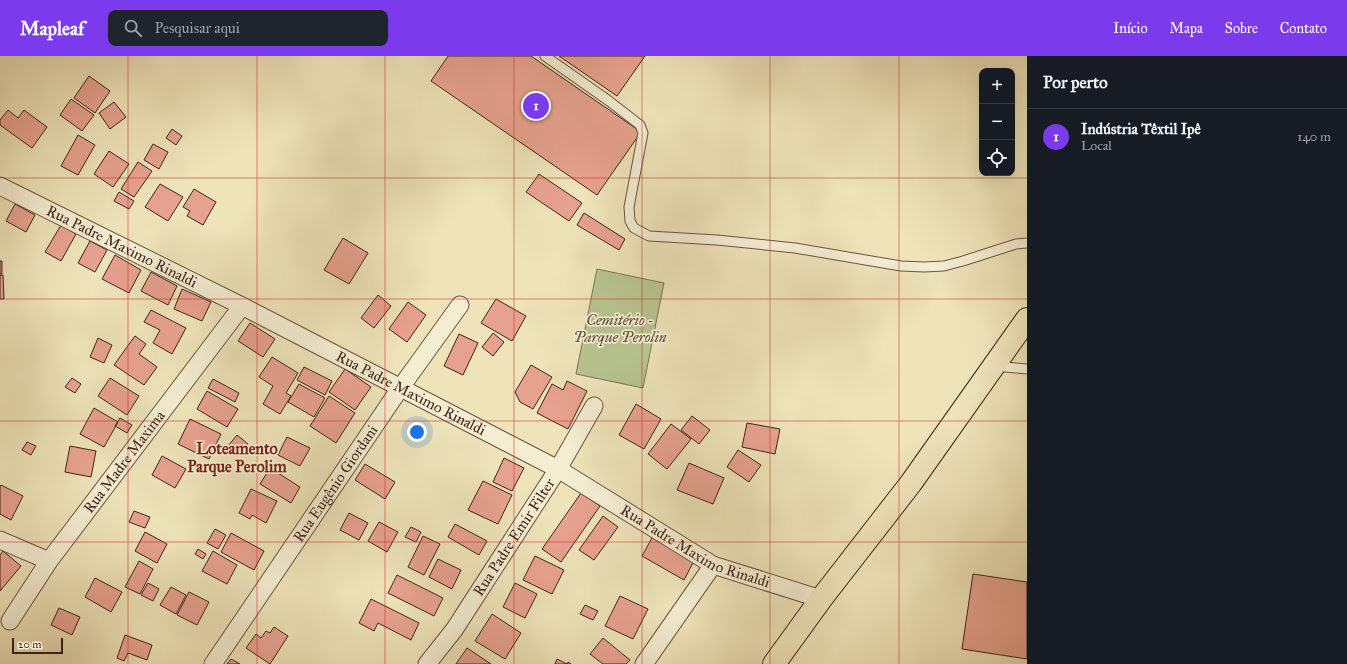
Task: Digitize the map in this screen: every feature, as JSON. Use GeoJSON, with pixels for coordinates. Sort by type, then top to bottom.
{"type":"FeatureCollection","features":[{"type":"Feature","properties":{"kind":"main road"},"geometry":{"type":"LineString","coordinates":[[774,664],[821,599],[911,483],[1027,319]]}},
{"type":"Feature","properties":{"kind":"street","name":"Rua Padre Maximo Rinaldi"},"geometry":{"type":"LineString","coordinates":[[0,186],[242,306],[558,469],[713,565],[821,599]]}},
{"type":"Feature","properties":{"kind":"street","name":"Rua Eugênio Giordani"},"geometry":{"type":"LineString","coordinates":[[214,664],[401,387],[460,305]]}},
{"type":"Feature","properties":{"kind":"street","name":"Rua Madre Maxima"},"geometry":{"type":"LineString","coordinates":[[10,621],[49,561],[242,306]]}},
{"type":"Feature","properties":{"kind":"street","name":"Rua Padre Emir Filter"},"geometry":{"type":"LineString","coordinates":[[427,664],[454,630],[558,469],[594,406]]}},
{"type":"Feature","properties":{"kind":"street"},"geometry":{"type":"LineString","coordinates":[[0,540],[49,561]]}},
{"type":"Feature","properties":{"kind":"street"},"geometry":{"type":"LineString","coordinates":[[644,664],[713,565]]}},
{"type":"Feature","properties":{"kind":"lane"},"geometry":{"type":"LineString","coordinates":[[545,56],[609,101],[640,125],[643,133],[629,207],[630,221],[634,228],[649,236],[717,240],[787,247],[901,266],[924,267],[944,266],[1016,244],[1027,243]]}},
{"type":"Feature","properties":{"kind":"lane"},"geometry":{"type":"LineString","coordinates":[[994,366],[1027,369]]}},
{"type":"Feature","properties":{"kind":"green space","name":"Cemitério - Parque Perolin"},"geometry":{"type":"Polygon","coordinates":[[[597,269],[664,283],[643,388],[576,374],[597,269]]]}},
{"type":"Feature","properties":{"kind":"building"},"geometry":{"type":"Polygon","coordinates":[[[448,56],[531,56],[641,132],[597,195],[431,81],[448,56]]]}},
{"type":"Feature","properties":{"kind":"building"},"geometry":{"type":"Polygon","coordinates":[[[559,56],[645,56],[617,96],[559,56]]]}},
{"type":"Feature","properties":{"kind":"building"},"geometry":{"type":"Polygon","coordinates":[[[89,76],[110,91],[95,113],[74,98],[89,76]]]}},
{"type":"Feature","properties":{"kind":"building"},"geometry":{"type":"Polygon","coordinates":[[[71,99],[94,115],[82,131],[60,115],[71,99]]]}},
{"type":"Feature","properties":{"kind":"building"},"geometry":{"type":"Polygon","coordinates":[[[114,102],[126,117],[110,129],[99,113],[114,102]]]}},
{"type":"Feature","properties":{"kind":"building"},"geometry":{"type":"Polygon","coordinates":[[[8,110],[18,118],[24,110],[47,127],[32,148],[0,125],[0,120],[8,110]]]}},
{"type":"Feature","properties":{"kind":"building"},"geometry":{"type":"Polygon","coordinates":[[[172,129],[182,136],[176,145],[166,138],[172,129]]]}},
{"type":"Feature","properties":{"kind":"building"},"geometry":{"type":"Polygon","coordinates":[[[78,135],[95,145],[78,175],[61,166],[78,135]]]}},
{"type":"Feature","properties":{"kind":"building"},"geometry":{"type":"Polygon","coordinates":[[[153,144],[168,152],[159,169],[144,160],[153,144]]]}},
{"type":"Feature","properties":{"kind":"building"},"geometry":{"type":"Polygon","coordinates":[[[109,151],[129,164],[113,187],[94,174],[109,151]]]}},
{"type":"Feature","properties":{"kind":"building"},"geometry":{"type":"Polygon","coordinates":[[[138,162],[152,171],[134,197],[121,189],[138,162]]]}},
{"type":"Feature","properties":{"kind":"building"},"geometry":{"type":"Polygon","coordinates":[[[539,174],[582,203],[569,221],[526,192],[539,174]]]}},
{"type":"Feature","properties":{"kind":"building"},"geometry":{"type":"Polygon","coordinates":[[[160,184],[183,197],[168,221],[145,207],[160,184]]]}},
{"type":"Feature","properties":{"kind":"building"},"geometry":{"type":"Polygon","coordinates":[[[194,189],[216,202],[203,225],[187,216],[190,211],[183,207],[194,189]]]}},
{"type":"Feature","properties":{"kind":"building"},"geometry":{"type":"Polygon","coordinates":[[[119,192],[134,201],[129,209],[114,201],[119,192]]]}},
{"type":"Feature","properties":{"kind":"building"},"geometry":{"type":"Polygon","coordinates":[[[15,204],[35,215],[26,232],[6,221],[15,204]]]}},
{"type":"Feature","properties":{"kind":"building"},"geometry":{"type":"Polygon","coordinates":[[[584,213],[625,239],[619,250],[577,225],[584,213]]]}},
{"type":"Feature","properties":{"kind":"building"},"geometry":{"type":"Polygon","coordinates":[[[61,225],[76,234],[61,261],[45,252],[61,225]]]}},
{"type":"Feature","properties":{"kind":"building"},"geometry":{"type":"Polygon","coordinates":[[[343,238],[368,253],[349,284],[324,270],[343,238]]]}},
{"type":"Feature","properties":{"kind":"building"},"geometry":{"type":"Polygon","coordinates":[[[90,241],[107,250],[95,272],[78,263],[90,241]]]}},
{"type":"Feature","properties":{"kind":"building"},"geometry":{"type":"Polygon","coordinates":[[[115,255],[141,270],[129,293],[102,279],[115,255]]]}},
{"type":"Feature","properties":{"kind":"building"},"geometry":{"type":"Polygon","coordinates":[[[0,261],[2,261],[2,274],[0,274],[0,261]]]}},
{"type":"Feature","properties":{"kind":"building"},"geometry":{"type":"Polygon","coordinates":[[[151,272],[177,286],[168,305],[141,291],[151,272]]]}},
{"type":"Feature","properties":{"kind":"building"},"geometry":{"type":"Polygon","coordinates":[[[0,275],[3,275],[4,299],[0,299],[0,275]]]}},
{"type":"Feature","properties":{"kind":"building"},"geometry":{"type":"Polygon","coordinates":[[[182,289],[211,302],[202,321],[174,309],[182,289]]]}},
{"type":"Feature","properties":{"kind":"building"},"geometry":{"type":"Polygon","coordinates":[[[378,295],[391,306],[374,328],[361,318],[378,295]]]}},
{"type":"Feature","properties":{"kind":"building"},"geometry":{"type":"Polygon","coordinates":[[[496,299],[526,316],[512,341],[481,323],[496,299]]]}},
{"type":"Feature","properties":{"kind":"building"},"geometry":{"type":"Polygon","coordinates":[[[408,302],[426,315],[407,342],[389,329],[408,302]]]}},
{"type":"Feature","properties":{"kind":"building"},"geometry":{"type":"Polygon","coordinates":[[[151,310],[186,328],[172,354],[153,343],[160,330],[144,322],[151,310]]]}},
{"type":"Feature","properties":{"kind":"building"},"geometry":{"type":"Polygon","coordinates":[[[250,323],[275,339],[263,357],[238,341],[250,323]]]}},
{"type":"Feature","properties":{"kind":"building"},"geometry":{"type":"Polygon","coordinates":[[[493,333],[504,342],[493,356],[482,347],[493,333]]]}},
{"type":"Feature","properties":{"kind":"building"},"geometry":{"type":"Polygon","coordinates":[[[459,334],[478,343],[463,375],[444,366],[459,334]]]}},
{"type":"Feature","properties":{"kind":"building"},"geometry":{"type":"Polygon","coordinates":[[[135,336],[146,344],[139,354],[157,367],[144,385],[114,365],[135,336]]]}},
{"type":"Feature","properties":{"kind":"building"},"geometry":{"type":"Polygon","coordinates":[[[98,338],[112,345],[104,363],[90,357],[98,338]]]}},
{"type":"Feature","properties":{"kind":"building"},"geometry":{"type":"Polygon","coordinates":[[[272,357],[298,373],[286,393],[291,396],[280,414],[263,404],[273,386],[259,377],[272,357]]]}},
{"type":"Feature","properties":{"kind":"building"},"geometry":{"type":"Polygon","coordinates":[[[531,365],[552,377],[533,409],[520,402],[515,392],[531,365]]]}},
{"type":"Feature","properties":{"kind":"building"},"geometry":{"type":"Polygon","coordinates":[[[304,367],[332,381],[325,395],[297,380],[304,367]]]}},
{"type":"Feature","properties":{"kind":"building"},"geometry":{"type":"Polygon","coordinates":[[[345,369],[371,387],[355,410],[329,392],[345,369]]]}},
{"type":"Feature","properties":{"kind":"building"},"geometry":{"type":"Polygon","coordinates":[[[72,378],[81,384],[75,393],[65,387],[72,378]]]}},
{"type":"Feature","properties":{"kind":"building"},"geometry":{"type":"Polygon","coordinates":[[[110,378],[139,396],[127,415],[98,396],[110,378]]]}},
{"type":"Feature","properties":{"kind":"building"},"geometry":{"type":"Polygon","coordinates":[[[213,379],[239,393],[235,402],[208,388],[213,379]]]}},
{"type":"Feature","properties":{"kind":"building"},"geometry":{"type":"Polygon","coordinates":[[[567,381],[587,391],[568,429],[537,413],[552,384],[563,390],[567,381]]]}},
{"type":"Feature","properties":{"kind":"building"},"geometry":{"type":"Polygon","coordinates":[[[299,384],[325,398],[314,417],[288,402],[299,384]]]}},
{"type":"Feature","properties":{"kind":"building"},"geometry":{"type":"Polygon","coordinates":[[[207,391],[238,409],[227,427],[197,409],[207,391]]]}},
{"type":"Feature","properties":{"kind":"building"},"geometry":{"type":"Polygon","coordinates":[[[329,396],[355,413],[336,443],[310,426],[329,396]]]}},
{"type":"Feature","properties":{"kind":"building"},"geometry":{"type":"Polygon","coordinates":[[[636,404],[661,419],[644,449],[619,435],[636,404]]]}},
{"type":"Feature","properties":{"kind":"building"},"geometry":{"type":"Polygon","coordinates":[[[94,408],[118,422],[104,447],[80,434],[94,408]]]}},
{"type":"Feature","properties":{"kind":"building"},"geometry":{"type":"Polygon","coordinates":[[[692,416],[710,430],[699,444],[681,430],[692,416]]]}},
{"type":"Feature","properties":{"kind":"building"},"geometry":{"type":"Polygon","coordinates":[[[120,418],[132,425],[127,433],[115,426],[120,418]]]}},
{"type":"Feature","properties":{"kind":"building"},"geometry":{"type":"Polygon","coordinates":[[[190,419],[221,434],[209,459],[178,444],[190,419]]]}},
{"type":"Feature","properties":{"kind":"building"},"geometry":{"type":"Polygon","coordinates":[[[747,423],[780,429],[775,454],[742,447],[747,423]]]}},
{"type":"Feature","properties":{"kind":"building"},"geometry":{"type":"Polygon","coordinates":[[[671,424],[691,439],[667,469],[648,454],[671,424]]]}},
{"type":"Feature","properties":{"kind":"building"},"geometry":{"type":"Polygon","coordinates":[[[237,435],[248,444],[240,455],[228,446],[237,435]]]}},
{"type":"Feature","properties":{"kind":"building"},"geometry":{"type":"Polygon","coordinates":[[[287,437],[310,448],[300,466],[278,455],[287,437]]]}},
{"type":"Feature","properties":{"kind":"building"},"geometry":{"type":"Polygon","coordinates":[[[27,442],[36,446],[31,455],[22,450],[27,442]]]}},
{"type":"Feature","properties":{"kind":"building"},"geometry":{"type":"Polygon","coordinates":[[[70,446],[96,451],[91,477],[65,472],[70,446]]]}},
{"type":"Feature","properties":{"kind":"building"},"geometry":{"type":"Polygon","coordinates":[[[738,450],[761,465],[749,482],[727,467],[738,450]]]}},
{"type":"Feature","properties":{"kind":"building"},"geometry":{"type":"Polygon","coordinates":[[[162,456],[186,469],[175,488],[152,475],[162,456]]]}},
{"type":"Feature","properties":{"kind":"building"},"geometry":{"type":"Polygon","coordinates":[[[504,458],[524,468],[512,491],[493,482],[504,458]]]}},
{"type":"Feature","properties":{"kind":"building"},"geometry":{"type":"Polygon","coordinates":[[[689,463],[724,478],[713,504],[677,490],[689,463]]]}},
{"type":"Feature","properties":{"kind":"building"},"geometry":{"type":"Polygon","coordinates":[[[365,464],[395,482],[385,499],[355,480],[365,464]]]}},
{"type":"Feature","properties":{"kind":"building"},"geometry":{"type":"Polygon","coordinates":[[[270,468],[300,487],[291,503],[260,484],[270,468]]]}},
{"type":"Feature","properties":{"kind":"building"},"geometry":{"type":"Polygon","coordinates":[[[483,481],[512,495],[498,524],[468,510],[483,481]]]}},
{"type":"Feature","properties":{"kind":"building"},"geometry":{"type":"Polygon","coordinates":[[[1,485],[23,496],[11,520],[0,514],[1,485]]]}},
{"type":"Feature","properties":{"kind":"building"},"geometry":{"type":"Polygon","coordinates":[[[251,489],[277,501],[266,523],[252,515],[250,519],[239,513],[251,489]]]}},
{"type":"Feature","properties":{"kind":"building"},"geometry":{"type":"Polygon","coordinates":[[[581,493],[600,506],[561,562],[542,549],[581,493]]]}},
{"type":"Feature","properties":{"kind":"building"},"geometry":{"type":"Polygon","coordinates":[[[134,511],[150,517],[145,528],[129,522],[134,511]]]}},
{"type":"Feature","properties":{"kind":"building"},"geometry":{"type":"Polygon","coordinates":[[[349,513],[368,523],[359,540],[340,530],[349,513]]]}},
{"type":"Feature","properties":{"kind":"building"},"geometry":{"type":"Polygon","coordinates":[[[603,516],[618,527],[594,560],[579,550],[603,516]]]}},
{"type":"Feature","properties":{"kind":"building"},"geometry":{"type":"Polygon","coordinates":[[[379,522],[398,532],[387,552],[368,541],[379,522]]]}},
{"type":"Feature","properties":{"kind":"building"},"geometry":{"type":"Polygon","coordinates":[[[455,524],[487,541],[479,555],[448,537],[455,524]]]}},
{"type":"Feature","properties":{"kind":"building"},"geometry":{"type":"Polygon","coordinates":[[[411,527],[421,532],[416,542],[405,537],[411,527]]]}},
{"type":"Feature","properties":{"kind":"building"},"geometry":{"type":"Polygon","coordinates":[[[215,529],[226,535],[218,549],[207,543],[215,529]]]}},
{"type":"Feature","properties":{"kind":"building"},"geometry":{"type":"Polygon","coordinates":[[[145,532],[167,544],[157,563],[135,551],[145,532]]]}},
{"type":"Feature","properties":{"kind":"building"},"geometry":{"type":"Polygon","coordinates":[[[231,533],[264,551],[254,570],[221,552],[231,533]]]}},
{"type":"Feature","properties":{"kind":"building"},"geometry":{"type":"Polygon","coordinates":[[[423,536],[440,544],[424,575],[408,567],[423,536]]]}},
{"type":"Feature","properties":{"kind":"building"},"geometry":{"type":"Polygon","coordinates":[[[653,536],[695,559],[684,580],[642,556],[653,536]]]}},
{"type":"Feature","properties":{"kind":"building"},"geometry":{"type":"Polygon","coordinates":[[[198,549],[206,554],[203,559],[195,554],[198,549]]]}},
{"type":"Feature","properties":{"kind":"building"},"geometry":{"type":"Polygon","coordinates":[[[3,551],[21,566],[0,591],[0,555],[3,551]]]}},
{"type":"Feature","properties":{"kind":"building"},"geometry":{"type":"Polygon","coordinates":[[[213,551],[237,565],[227,584],[202,571],[213,551]]]}},
{"type":"Feature","properties":{"kind":"building"},"geometry":{"type":"Polygon","coordinates":[[[535,556],[564,570],[552,594],[523,580],[535,556]]]}},
{"type":"Feature","properties":{"kind":"building"},"geometry":{"type":"Polygon","coordinates":[[[438,559],[461,570],[452,589],[429,577],[438,559]]]}},
{"type":"Feature","properties":{"kind":"building"},"geometry":{"type":"Polygon","coordinates":[[[139,561],[153,569],[140,594],[125,587],[139,561]]]}},
{"type":"Feature","properties":{"kind":"building"},"geometry":{"type":"Polygon","coordinates":[[[973,574],[1027,582],[1027,659],[962,649],[973,574]]]}},
{"type":"Feature","properties":{"kind":"building"},"geometry":{"type":"Polygon","coordinates":[[[397,575],[443,598],[434,616],[388,593],[397,575]]]}},
{"type":"Feature","properties":{"kind":"building"},"geometry":{"type":"Polygon","coordinates":[[[95,578],[122,592],[111,612],[85,597],[95,578]]]}},
{"type":"Feature","properties":{"kind":"building"},"geometry":{"type":"Polygon","coordinates":[[[148,583],[159,589],[153,601],[141,595],[148,583]]]}},
{"type":"Feature","properties":{"kind":"building"},"geometry":{"type":"Polygon","coordinates":[[[515,583],[537,594],[525,618],[503,607],[515,583]]]}},
{"type":"Feature","properties":{"kind":"building"},"geometry":{"type":"Polygon","coordinates":[[[171,587],[186,595],[176,614],[160,605],[171,587]]]}},
{"type":"Feature","properties":{"kind":"building"},"geometry":{"type":"Polygon","coordinates":[[[189,592],[209,602],[197,625],[177,615],[189,592]]]}},
{"type":"Feature","properties":{"kind":"building"},"geometry":{"type":"Polygon","coordinates":[[[620,596],[648,609],[633,639],[605,626],[620,596]]]}},
{"type":"Feature","properties":{"kind":"building"},"geometry":{"type":"Polygon","coordinates":[[[371,599],[419,623],[411,640],[378,623],[374,631],[359,623],[371,599]]]}},
{"type":"Feature","properties":{"kind":"building"},"geometry":{"type":"Polygon","coordinates":[[[585,605],[598,611],[593,620],[580,614],[585,605]]]}},
{"type":"Feature","properties":{"kind":"building"},"geometry":{"type":"Polygon","coordinates":[[[59,608],[80,617],[72,635],[51,625],[59,608]]]}},
{"type":"Feature","properties":{"kind":"building"},"geometry":{"type":"Polygon","coordinates":[[[492,614],[521,633],[505,659],[475,641],[492,614]]]}},
{"type":"Feature","properties":{"kind":"building"},"geometry":{"type":"Polygon","coordinates":[[[274,627],[288,636],[270,664],[246,648],[256,634],[261,638],[266,631],[270,633],[274,627]]]}},
{"type":"Feature","properties":{"kind":"building"},"geometry":{"type":"Polygon","coordinates":[[[125,635],[152,645],[147,660],[128,653],[124,661],[117,658],[125,635]]]}},
{"type":"Feature","properties":{"kind":"building"},"geometry":{"type":"Polygon","coordinates":[[[603,638],[630,660],[626,664],[603,664],[590,654],[603,638]]]}},
{"type":"Feature","properties":{"kind":"building"},"geometry":{"type":"Polygon","coordinates":[[[467,648],[491,664],[456,664],[467,648]]]}},
{"type":"Feature","properties":{"kind":"building"},"geometry":{"type":"Polygon","coordinates":[[[231,659],[233,660],[240,664],[227,664],[231,659]]]}},
{"type":"Feature","properties":{"kind":"building"},"geometry":{"type":"Polygon","coordinates":[[[557,659],[567,664],[555,664],[557,659]]]}},
{"type":"Feature","properties":{"kind":"place","name":"Indústria Têxtil Ipê"},"geometry":{"type":"Point","coordinates":[536,106]}},
{"type":"Feature","properties":{"kind":"district","name":"Loteamento Parque Perolim"},"geometry":{"type":"Point","coordinates":[237,457]}}]}
